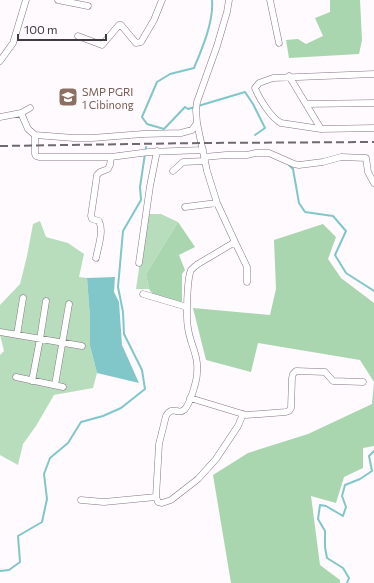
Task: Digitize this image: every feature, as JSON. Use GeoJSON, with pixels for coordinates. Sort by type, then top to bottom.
{"type":"FeatureCollection","features":[{"type":"Feature","properties":{"kind":"street"},"geometry":{"type":"LineString","coordinates":[[0,61],[13,43],[26,0]]}},
{"type":"Feature","properties":{"kind":"street"},"geometry":{"type":"LineString","coordinates":[[58,0],[88,6]]}},
{"type":"Feature","properties":{"kind":"street"},"geometry":{"type":"LineString","coordinates":[[78,36],[102,45],[119,25],[121,25],[136,43],[141,42],[154,20],[162,0]]}},
{"type":"Feature","properties":{"kind":"street"},"geometry":{"type":"LineString","coordinates":[[229,0],[217,46],[197,102],[196,110],[202,150],[217,203],[248,269],[247,282]]}},
{"type":"Feature","properties":{"kind":"street"},"geometry":{"type":"LineString","coordinates":[[270,0],[279,43]]}},
{"type":"Feature","properties":{"kind":"street"},"geometry":{"type":"LineString","coordinates":[[374,74],[289,76],[273,78],[259,83],[255,88],[277,121],[321,129],[374,128]]}},
{"type":"Feature","properties":{"kind":"street"},"geometry":{"type":"LineString","coordinates":[[289,76],[321,129]]}},
{"type":"Feature","properties":{"kind":"street"},"geometry":{"type":"LineString","coordinates":[[306,104],[374,103]]}},
{"type":"Feature","properties":{"kind":"street"},"geometry":{"type":"LineString","coordinates":[[0,117],[21,112],[30,108]]}},
{"type":"Feature","properties":{"kind":"street"},"geometry":{"type":"LineString","coordinates":[[21,112],[28,129],[35,135],[92,138],[182,133],[192,130],[198,123]]}},
{"type":"Feature","properties":{"kind":"street"},"geometry":{"type":"LineString","coordinates":[[300,126],[314,117]]}},
{"type":"Feature","properties":{"kind":"street"},"geometry":{"type":"LineString","coordinates":[[35,135],[35,154],[37,156],[110,157],[157,151],[202,150]]}},
{"type":"Feature","properties":{"kind":"street"},"geometry":{"type":"LineString","coordinates":[[139,263],[150,186],[157,151]]}},
{"type":"Feature","properties":{"kind":"street"},"geometry":{"type":"LineString","coordinates":[[173,171],[183,162],[226,155],[247,156],[267,153],[299,165],[323,162],[341,157],[374,157]]}},
{"type":"Feature","properties":{"kind":"street"},"geometry":{"type":"LineString","coordinates":[[96,258],[100,224],[99,221],[92,219],[91,216],[98,175],[100,172],[108,169],[110,165],[110,157]]}},
{"type":"Feature","properties":{"kind":"street"},"geometry":{"type":"LineString","coordinates":[[366,158],[368,172],[374,183]]}},
{"type":"Feature","properties":{"kind":"street"},"geometry":{"type":"LineString","coordinates":[[185,207],[217,203]]}},
{"type":"Feature","properties":{"kind":"street"},"geometry":{"type":"LineString","coordinates":[[235,242],[198,264],[191,270],[186,307],[188,328],[197,362],[197,373],[190,398],[185,409],[180,411],[171,410],[166,416],[159,444],[156,497],[158,502],[162,503],[171,500],[198,480],[216,459],[238,426],[243,414]]}},
{"type":"Feature","properties":{"kind":"street"},"geometry":{"type":"LineString","coordinates":[[143,294],[186,307]]}},
{"type":"Feature","properties":{"kind":"street"},"geometry":{"type":"LineString","coordinates":[[17,335],[23,298]]}},
{"type":"Feature","properties":{"kind":"street"},"geometry":{"type":"LineString","coordinates":[[32,381],[46,301]]}},
{"type":"Feature","properties":{"kind":"street"},"geometry":{"type":"LineString","coordinates":[[55,385],[69,304]]}},
{"type":"Feature","properties":{"kind":"street"},"geometry":{"type":"LineString","coordinates":[[0,332],[82,346]]}},
{"type":"Feature","properties":{"kind":"street"},"geometry":{"type":"LineString","coordinates":[[190,398],[243,414],[253,415],[286,412],[291,408],[292,378],[296,371],[325,372],[333,381],[363,382]]}},
{"type":"Feature","properties":{"kind":"street"},"geometry":{"type":"LineString","coordinates":[[16,378],[63,386]]}},
{"type":"Feature","properties":{"kind":"street"},"geometry":{"type":"LineString","coordinates":[[81,500],[104,502],[156,497]]}},
{"type":"Feature","properties":{"kind":"green space"},"geometry":{"type":"Polygon","coordinates":[[[330,0],[360,0],[362,40],[359,54],[289,58],[286,40],[298,39],[306,44],[323,36],[315,18],[330,12],[330,0]]]}},
{"type":"Feature","properties":{"kind":"green space"},"geometry":{"type":"Polygon","coordinates":[[[147,214],[161,214],[178,222],[146,274],[149,289],[136,289],[147,214]]]}},
{"type":"Feature","properties":{"kind":"green space"},"geometry":{"type":"Polygon","coordinates":[[[40,221],[46,237],[68,243],[84,254],[79,277],[87,278],[90,318],[90,346],[97,373],[93,388],[54,395],[36,426],[23,444],[18,465],[0,455],[0,355],[4,351],[0,335],[0,305],[20,284],[33,224],[40,221]]]}},
{"type":"Feature","properties":{"kind":"green space"},"geometry":{"type":"Polygon","coordinates":[[[178,222],[195,247],[179,255],[185,270],[182,274],[182,304],[154,296],[149,289],[146,274],[178,222]]]}},
{"type":"Feature","properties":{"kind":"green space"},"geometry":{"type":"Polygon","coordinates":[[[323,224],[336,237],[328,259],[341,278],[374,303],[374,382],[360,360],[258,343],[251,372],[206,360],[193,308],[270,315],[276,289],[274,240],[323,224]]]}},
{"type":"Feature","properties":{"kind":"green space"},"geometry":{"type":"Polygon","coordinates":[[[374,382],[374,446],[363,448],[363,468],[344,477],[336,503],[311,496],[320,565],[340,580],[340,583],[231,583],[213,475],[248,453],[308,434],[372,404],[374,382]]]}},
{"type":"Feature","properties":{"kind":"water"},"geometry":{"type":"Polygon","coordinates":[[[115,277],[114,292],[119,302],[122,345],[139,383],[97,373],[90,346],[90,318],[87,278],[115,277]]]}},
{"type":"Feature","properties":{"kind":"waterway"},"geometry":{"type":"LineString","coordinates":[[212,0],[209,26],[204,44],[194,68],[170,74],[157,82],[142,117],[147,124],[164,129],[185,107],[188,109],[245,92],[265,128],[255,135]]}},
{"type":"Feature","properties":{"kind":"waterway"},"geometry":{"type":"LineString","coordinates":[[0,571],[9,570],[20,562],[18,536],[42,522],[47,499],[44,474],[50,458],[68,443],[81,422],[103,416],[121,408],[145,389],[142,370],[124,334],[123,312],[118,287],[123,231],[141,200],[140,187],[146,147]]}},
{"type":"Feature","properties":{"kind":"waterway"},"geometry":{"type":"LineString","coordinates":[[287,163],[293,169],[299,203],[305,212],[333,216],[346,231],[335,255],[346,273],[374,291]]}},
{"type":"Feature","properties":{"kind":"waterway"},"geometry":{"type":"LineString","coordinates":[[347,583],[349,578],[343,568],[327,558],[325,531],[318,519],[320,505],[326,506],[343,516],[346,507],[342,496],[345,485],[360,479],[372,471],[369,456],[374,451]]}},
{"type":"Feature","properties":{"kind":"railway"},"geometry":{"type":"LineString","coordinates":[[0,146],[374,142]]}},
{"type":"Feature","properties":{"kind":"place","name":"SMP PGRI 1 Cibinong"},"geometry":{"type":"Point","coordinates":[68,97]}}]}
